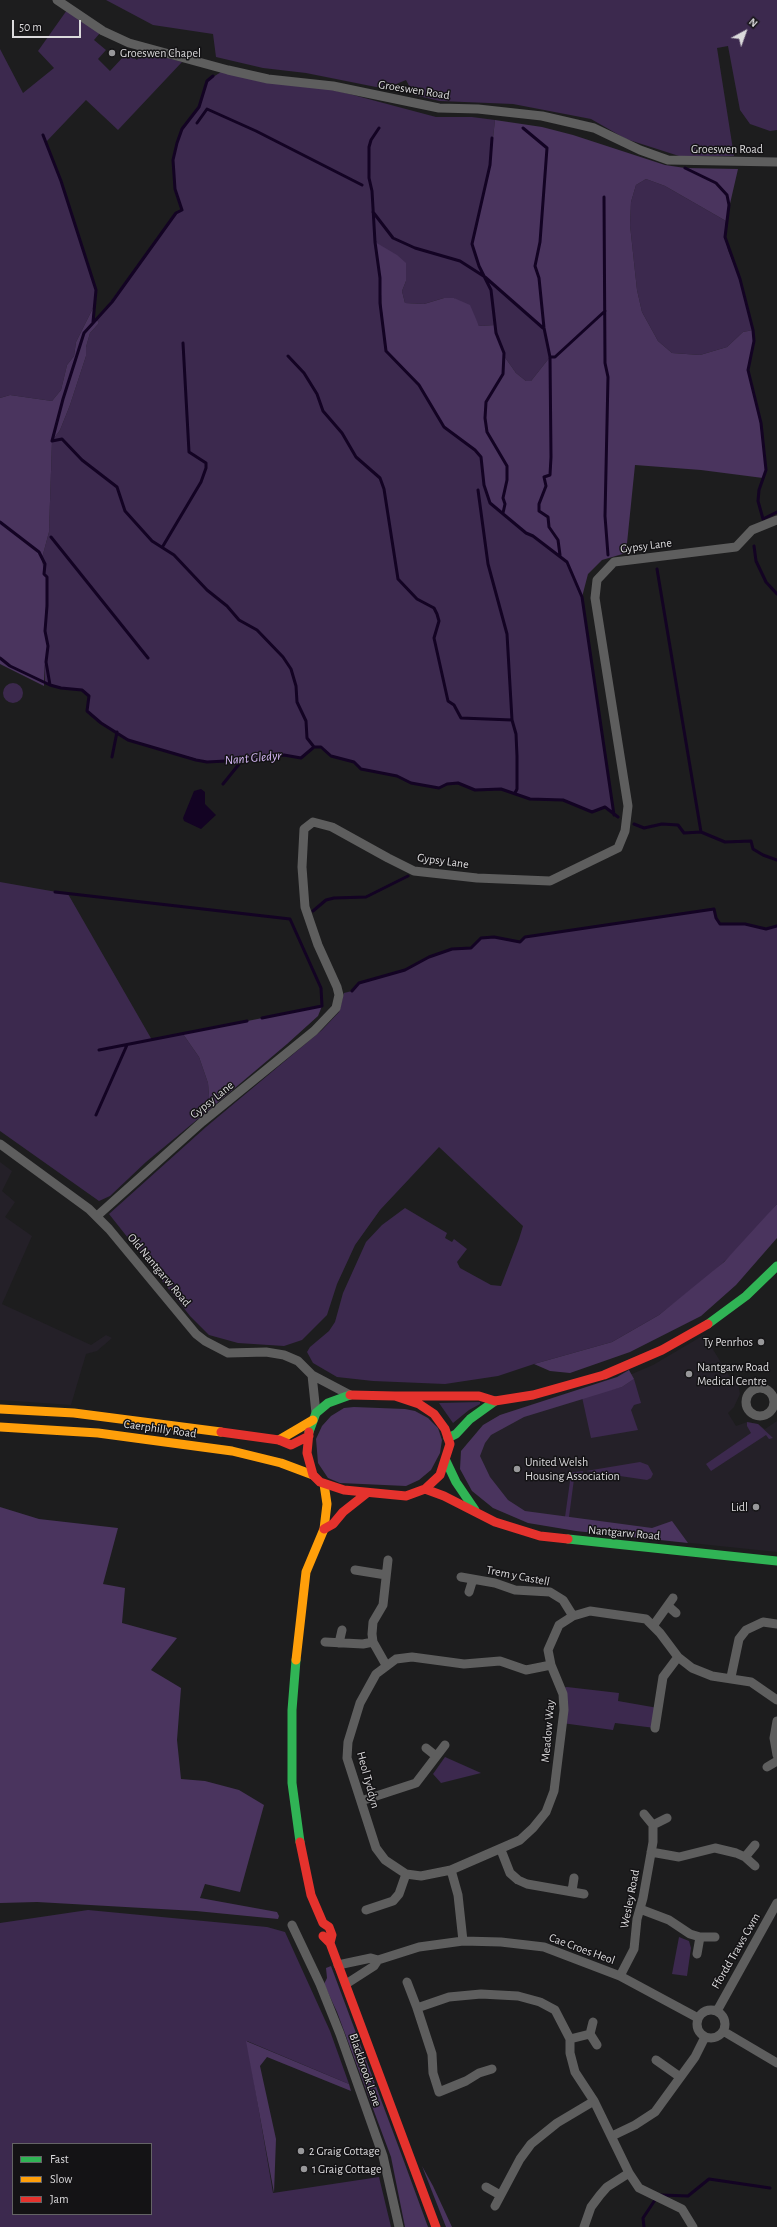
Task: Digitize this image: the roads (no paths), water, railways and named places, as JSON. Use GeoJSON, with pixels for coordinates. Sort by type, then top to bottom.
{"type":"FeatureCollection","features":[{"type":"Feature","properties":{"kind":"main road"},"geometry":{"type":"LineString","coordinates":[[279,1440],[315,1417],[328,1403],[350,1395],[479,1396],[495,1401],[533,1395],[604,1375],[662,1350],[706,1326],[746,1296],[777,1266]]}},
{"type":"Feature","properties":{"kind":"main road"},"geometry":{"type":"LineString","coordinates":[[315,1417],[309,1436],[307,1453],[313,1475],[324,1484],[344,1490],[406,1496],[425,1489],[440,1475],[446,1462],[450,1444],[445,1429],[434,1414],[419,1404],[395,1396]]}},
{"type":"Feature","properties":{"kind":"main road"},"geometry":{"type":"LineString","coordinates":[[448,1438],[456,1434],[470,1419],[495,1401]]}},
{"type":"Feature","properties":{"kind":"main road","name":"Caerphilly Road"},"geometry":{"type":"LineString","coordinates":[[0,1409],[74,1414],[279,1440],[291,1445],[309,1436]]}},
{"type":"Feature","properties":{"kind":"main road","name":"Caerphilly Road"},"geometry":{"type":"LineString","coordinates":[[0,1427],[98,1433],[232,1451],[281,1463],[313,1475]]}},
{"type":"Feature","properties":{"kind":"main road","name":"Nantgarw Road"},"geometry":{"type":"LineString","coordinates":[[446,1462],[456,1482],[475,1510]]}},
{"type":"Feature","properties":{"kind":"main road"},"geometry":{"type":"LineString","coordinates":[[324,1484],[327,1504],[324,1518],[324,1529],[306,1572],[299,1624],[292,1710],[292,1783],[301,1853],[311,1895],[323,1923],[321,1930],[324,1938],[330,1943],[346,1984],[436,2227]]}},
{"type":"Feature","properties":{"kind":"main road","name":"Nantgarw Road"},"geometry":{"type":"LineString","coordinates":[[425,1489],[475,1510],[495,1522],[540,1536],[777,1562]]}},
{"type":"Feature","properties":{"kind":"main road"},"geometry":{"type":"LineString","coordinates":[[324,1529],[333,1524],[343,1512],[367,1493]]}},
{"type":"Feature","properties":{"kind":"street","name":"Groeswen Road"},"geometry":{"type":"LineString","coordinates":[[57,0],[102,31],[129,43],[228,70],[268,79],[333,86],[438,108],[478,109],[542,116],[594,128],[640,150],[668,160],[777,162]]}},
{"type":"Feature","properties":{"kind":"street","name":"Gypsy Lane"},"geometry":{"type":"LineString","coordinates":[[97,1216],[202,1122],[314,1031],[336,1008],[339,995],[337,987],[318,945],[305,907],[302,867],[304,829],[313,822],[332,826],[388,858],[414,870],[478,878],[550,882],[618,848],[625,831],[628,806],[595,598],[597,580],[614,562],[736,547],[752,530],[777,520]]}},
{"type":"Feature","properties":{"kind":"street","name":"Old Nantgarw Road"},"geometry":{"type":"LineString","coordinates":[[0,1144],[97,1216],[140,1265],[196,1334],[205,1341],[228,1353],[266,1352],[284,1355],[298,1361],[312,1375],[350,1395]]}},
{"type":"Feature","properties":{"kind":"street"},"geometry":{"type":"LineString","coordinates":[[312,1375],[315,1417]]}},
{"type":"Feature","properties":{"kind":"street"},"geometry":{"type":"LineString","coordinates":[[386,1665],[373,1642],[373,1622],[384,1605],[388,1560]]}},
{"type":"Feature","properties":{"kind":"street"},"geometry":{"type":"LineString","coordinates":[[355,1570],[386,1575]]}},
{"type":"Feature","properties":{"kind":"street","name":"Trem y Castell"},"geometry":{"type":"LineString","coordinates":[[462,1577],[495,1583],[515,1590],[550,1592],[563,1600],[573,1616]]}},
{"type":"Feature","properties":{"kind":"street","name":"Trem y Castell"},"geometry":{"type":"LineString","coordinates":[[469,1592],[473,1579]]}},
{"type":"Feature","properties":{"kind":"street"},"geometry":{"type":"LineString","coordinates":[[653,1626],[673,1598]]}},
{"type":"Feature","properties":{"kind":"street"},"geometry":{"type":"LineString","coordinates":[[668,1606],[676,1613]]}},
{"type":"Feature","properties":{"kind":"street","name":"Meadow Way"},"geometry":{"type":"LineString","coordinates":[[451,1870],[501,1850],[520,1840],[533,1828],[546,1812],[554,1791],[564,1710],[563,1694],[551,1665],[548,1650],[560,1625],[573,1616],[590,1611],[634,1616],[646,1619],[678,1657],[692,1668],[712,1676],[731,1677],[751,1682],[777,1700]]}},
{"type":"Feature","properties":{"kind":"street"},"geometry":{"type":"LineString","coordinates":[[731,1677],[739,1638],[746,1630],[754,1625],[763,1622],[777,1624]]}},
{"type":"Feature","properties":{"kind":"street"},"geometry":{"type":"LineString","coordinates":[[339,1643],[342,1630]]}},
{"type":"Feature","properties":{"kind":"street"},"geometry":{"type":"LineString","coordinates":[[325,1642],[363,1644],[373,1642]]}},
{"type":"Feature","properties":{"kind":"street","name":"Heol Tyddyn"},"geometry":{"type":"LineString","coordinates":[[406,1874],[385,1860],[376,1848],[348,1758],[348,1742],[360,1702],[376,1674],[396,1659],[412,1657],[464,1664],[500,1661],[526,1670],[551,1665]]}},
{"type":"Feature","properties":{"kind":"street"},"geometry":{"type":"LineString","coordinates":[[655,1728],[663,1677],[678,1657]]}},
{"type":"Feature","properties":{"kind":"street"},"geometry":{"type":"LineString","coordinates":[[777,1721],[774,1738],[777,1755]]}},
{"type":"Feature","properties":{"kind":"street"},"geometry":{"type":"LineString","coordinates":[[361,1801],[416,1783],[445,1745]]}},
{"type":"Feature","properties":{"kind":"street"},"geometry":{"type":"LineString","coordinates":[[426,1748],[436,1756]]}},
{"type":"Feature","properties":{"kind":"street"},"geometry":{"type":"LineString","coordinates":[[767,1767],[777,1761]]}},
{"type":"Feature","properties":{"kind":"street"},"geometry":{"type":"LineString","coordinates":[[644,1814],[653,1825],[667,1818]]}},
{"type":"Feature","properties":{"kind":"street","name":"Wesley Road"},"geometry":{"type":"LineString","coordinates":[[620,1976],[634,1949],[637,1919],[651,1852],[653,1825]]}},
{"type":"Feature","properties":{"kind":"street"},"geometry":{"type":"LineString","coordinates":[[745,1857],[755,1845]]}},
{"type":"Feature","properties":{"kind":"street"},"geometry":{"type":"LineString","coordinates":[[651,1852],[679,1857],[715,1848],[726,1850],[745,1857],[755,1866]]}},
{"type":"Feature","properties":{"kind":"street"},"geometry":{"type":"LineString","coordinates":[[501,1850],[510,1873],[518,1880],[527,1884],[584,1894]]}},
{"type":"Feature","properties":{"kind":"street"},"geometry":{"type":"LineString","coordinates":[[366,1910],[393,1901],[399,1894],[406,1874],[420,1876],[451,1870],[458,1895],[463,1941]]}},
{"type":"Feature","properties":{"kind":"street"},"geometry":{"type":"LineString","coordinates":[[572,1892],[574,1878]]}},
{"type":"Feature","properties":{"kind":"street","name":"Ffordd Traws Cwm"},"geometry":{"type":"LineString","coordinates":[[717,2011],[777,1903]]}},
{"type":"Feature","properties":{"kind":"street"},"geometry":{"type":"LineString","coordinates":[[640,1909],[669,1920],[685,1932],[700,1937],[715,1937]]}},
{"type":"Feature","properties":{"kind":"street","name":"Blackbrook Lane"},"geometry":{"type":"LineString","coordinates":[[292,1925],[320,1984],[340,2034],[383,2156],[399,2227]]}},
{"type":"Feature","properties":{"kind":"street"},"geometry":{"type":"LineString","coordinates":[[697,1954],[700,1937]]}},
{"type":"Feature","properties":{"kind":"street","name":"Cae Croes Heol"},"geometry":{"type":"LineString","coordinates":[[338,1965],[371,1958],[378,1960],[419,1947],[463,1941],[501,1942],[544,1948],[620,1976],[698,2018]]}},
{"type":"Feature","properties":{"kind":"street","name":"Cae Croes Heol"},"geometry":{"type":"LineString","coordinates":[[346,1984],[374,1966],[378,1960]]}},
{"type":"Feature","properties":{"kind":"street"},"geometry":{"type":"LineString","coordinates":[[407,1982],[432,2054],[433,2073],[439,2092],[466,2081],[479,2073],[492,2069]]}},
{"type":"Feature","properties":{"kind":"street"},"geometry":{"type":"LineString","coordinates":[[417,2008],[449,1997],[481,1994],[518,1996],[540,2002],[555,2010],[570,2039],[570,2053],[575,2072],[594,2101],[629,2173],[639,2188],[682,2209],[693,2227]]}},
{"type":"Feature","properties":{"kind":"street"},"geometry":{"type":"LineString","coordinates":[[708,2010],[717,2011],[725,2021],[723,2031],[713,2038],[704,2037],[697,2026],[698,2018],[708,2010]]}},
{"type":"Feature","properties":{"kind":"street"},"geometry":{"type":"LineString","coordinates":[[593,2022],[590,2034],[597,2045]]}},
{"type":"Feature","properties":{"kind":"street"},"geometry":{"type":"LineString","coordinates":[[723,2031],[777,2063]]}},
{"type":"Feature","properties":{"kind":"street"},"geometry":{"type":"LineString","coordinates":[[570,2039],[590,2034]]}},
{"type":"Feature","properties":{"kind":"street"},"geometry":{"type":"LineString","coordinates":[[612,2136],[635,2125],[655,2112],[695,2057],[704,2037]]}},
{"type":"Feature","properties":{"kind":"street"},"geometry":{"type":"LineString","coordinates":[[656,2060],[680,2077]]}},
{"type":"Feature","properties":{"kind":"street"},"geometry":{"type":"LineString","coordinates":[[495,2206],[520,2159],[531,2144],[557,2122],[594,2101]]}},
{"type":"Feature","properties":{"kind":"street"},"geometry":{"type":"LineString","coordinates":[[584,2227],[591,2207],[600,2195],[608,2187],[629,2173]]}},
{"type":"Feature","properties":{"kind":"street"},"geometry":{"type":"LineString","coordinates":[[486,2187],[500,2195]]}},
{"type":"Feature","properties":{"kind":"waterway"},"geometry":{"type":"LineString","coordinates":[[213,76],[207,81],[199,107],[182,129],[173,160],[175,189],[182,210],[176,213],[112,302],[84,333],[63,399],[52,441],[62,439],[82,460],[117,487],[125,511],[152,541],[174,555],[207,590],[227,606],[239,620],[257,630],[283,657],[291,669],[296,686],[297,702],[306,721],[307,738],[314,747]]}},
{"type":"Feature","properties":{"kind":"waterway"},"geometry":{"type":"LineString","coordinates":[[197,123],[207,109],[256,131],[362,185]]}},
{"type":"Feature","properties":{"kind":"waterway"},"geometry":{"type":"LineString","coordinates":[[379,128],[371,140],[369,147],[369,178],[372,191],[375,242],[380,278],[380,303],[386,351],[419,385],[444,427],[475,450],[481,457],[484,485],[490,503],[526,533],[533,536],[567,562],[582,597],[614,815]]}},
{"type":"Feature","properties":{"kind":"waterway"},"geometry":{"type":"LineString","coordinates":[[523,128],[547,148],[540,242],[535,266],[539,278],[544,328],[550,357],[551,457],[550,475],[544,477],[546,486],[539,504],[539,511],[548,517],[549,527],[558,540],[560,555]]}},
{"type":"Feature","properties":{"kind":"waterway"},"geometry":{"type":"LineString","coordinates":[[43,135],[61,181],[96,290],[93,322]]}},
{"type":"Feature","properties":{"kind":"waterway"},"geometry":{"type":"LineString","coordinates":[[492,138],[490,165],[472,244],[479,266],[491,290],[496,333],[504,353],[503,374],[486,402],[485,418],[487,432],[507,466],[507,480],[503,498],[505,504],[503,513]]}},
{"type":"Feature","properties":{"kind":"waterway"},"geometry":{"type":"LineString","coordinates":[[685,168],[716,183],[727,195],[729,205],[725,237],[740,279],[753,330],[754,341],[748,370],[761,423],[766,470],[759,490],[758,501],[763,519],[777,512]]}},
{"type":"Feature","properties":{"kind":"waterway"},"geometry":{"type":"LineString","coordinates":[[604,197],[605,363],[608,377],[605,516],[608,555]]}},
{"type":"Feature","properties":{"kind":"waterway"},"geometry":{"type":"LineString","coordinates":[[373,212],[393,238],[415,248],[460,261],[485,277],[543,328]]}},
{"type":"Feature","properties":{"kind":"waterway"},"geometry":{"type":"LineString","coordinates":[[550,357],[555,357],[605,311]]}},
{"type":"Feature","properties":{"kind":"waterway"},"geometry":{"type":"LineString","coordinates":[[163,546],[201,482],[206,468],[206,463],[189,452],[183,343]]}},
{"type":"Feature","properties":{"kind":"waterway"},"geometry":{"type":"LineString","coordinates":[[288,356],[304,373],[317,394],[323,411],[342,433],[356,457],[380,478],[384,489],[398,579],[417,599],[434,608],[437,614],[439,621],[434,638],[448,701],[454,705],[461,718],[512,720]]}},
{"type":"Feature","properties":{"kind":"waterway"},"geometry":{"type":"LineString","coordinates":[[478,490],[488,564],[507,634],[512,720],[516,734],[517,789],[515,793]]}},
{"type":"Feature","properties":{"kind":"waterway"},"geometry":{"type":"LineString","coordinates":[[0,522],[39,552],[45,564],[44,574],[47,577],[45,631],[48,646],[46,662],[50,685]]}},
{"type":"Feature","properties":{"kind":"waterway"},"geometry":{"type":"LineString","coordinates":[[51,537],[148,658]]}},
{"type":"Feature","properties":{"kind":"waterway"},"geometry":{"type":"LineString","coordinates":[[754,546],[756,561],[766,582],[777,594]]}},
{"type":"Feature","properties":{"kind":"waterway"},"geometry":{"type":"LineString","coordinates":[[657,569],[701,832]]}},
{"type":"Feature","properties":{"kind":"waterway","name":"Nant Gledyr"},"geometry":{"type":"LineString","coordinates":[[0,658],[10,666],[50,685],[61,688],[82,690],[89,696],[87,711],[101,723],[128,740],[196,760],[207,762],[265,759],[284,755],[301,758],[314,747],[321,747],[331,756],[354,762],[361,769],[397,776],[411,783],[439,788],[447,784],[458,783],[475,790],[501,789],[530,799],[563,800],[592,812],[605,807],[618,817]]}},
{"type":"Feature","properties":{"kind":"waterway"},"geometry":{"type":"LineString","coordinates":[[112,757],[117,732]]}},
{"type":"Feature","properties":{"kind":"waterway"},"geometry":{"type":"LineString","coordinates":[[223,784],[244,758]]}},
{"type":"Feature","properties":{"kind":"waterway","name":"Nant Gledyr"},"geometry":{"type":"LineString","coordinates":[[634,824],[644,828],[662,824],[678,825],[684,833],[701,832],[725,842],[751,841],[753,849],[763,855],[777,860]]}},
{"type":"Feature","properties":{"kind":"waterway"},"geometry":{"type":"LineString","coordinates":[[313,911],[326,900],[334,898],[366,897],[408,876]]}},
{"type":"Feature","properties":{"kind":"waterway"},"geometry":{"type":"LineString","coordinates":[[55,892],[290,919],[321,988],[322,1006],[262,1018]]}},
{"type":"Feature","properties":{"kind":"waterway"},"geometry":{"type":"LineString","coordinates":[[352,991],[359,983],[405,970],[429,957],[452,949],[471,948],[481,938],[494,937],[520,942],[525,937],[714,909],[716,918],[720,924],[745,924],[766,929],[777,926]]}},
{"type":"Feature","properties":{"kind":"waterway"},"geometry":{"type":"LineString","coordinates":[[99,1050],[247,1021]]}},
{"type":"Feature","properties":{"kind":"waterway"},"geometry":{"type":"LineString","coordinates":[[96,1115],[127,1045]]}},
{"type":"Feature","properties":{"kind":"waterway"},"geometry":{"type":"LineString","coordinates":[[661,2195],[688,2196],[709,2179],[770,2188]]}},
{"type":"Feature","properties":{"kind":"waterway"},"geometry":{"type":"LineString","coordinates":[[644,2227],[643,2218],[657,2197]]}},
{"type":"Feature","properties":{"kind":"place","name":"Groeswen Chapel"},"geometry":{"type":"Point","coordinates":[112,53]}},
{"type":"Feature","properties":{"kind":"place","name":"Ty Penrhos"},"geometry":{"type":"Point","coordinates":[761,1342]}},
{"type":"Feature","properties":{"kind":"place","name":"Nantgarw Road Medical Centre"},"geometry":{"type":"Point","coordinates":[689,1374]}},
{"type":"Feature","properties":{"kind":"place","name":"United Welsh Housing Association"},"geometry":{"type":"Point","coordinates":[517,1469]}},
{"type":"Feature","properties":{"kind":"place","name":"Lidl"},"geometry":{"type":"Point","coordinates":[756,1507]}},
{"type":"Feature","properties":{"kind":"place","name":"2 Graig Cottage"},"geometry":{"type":"Point","coordinates":[301,2151]}},
{"type":"Feature","properties":{"kind":"place","name":"1 Graig Cottage"},"geometry":{"type":"Point","coordinates":[304,2169]}}]}
